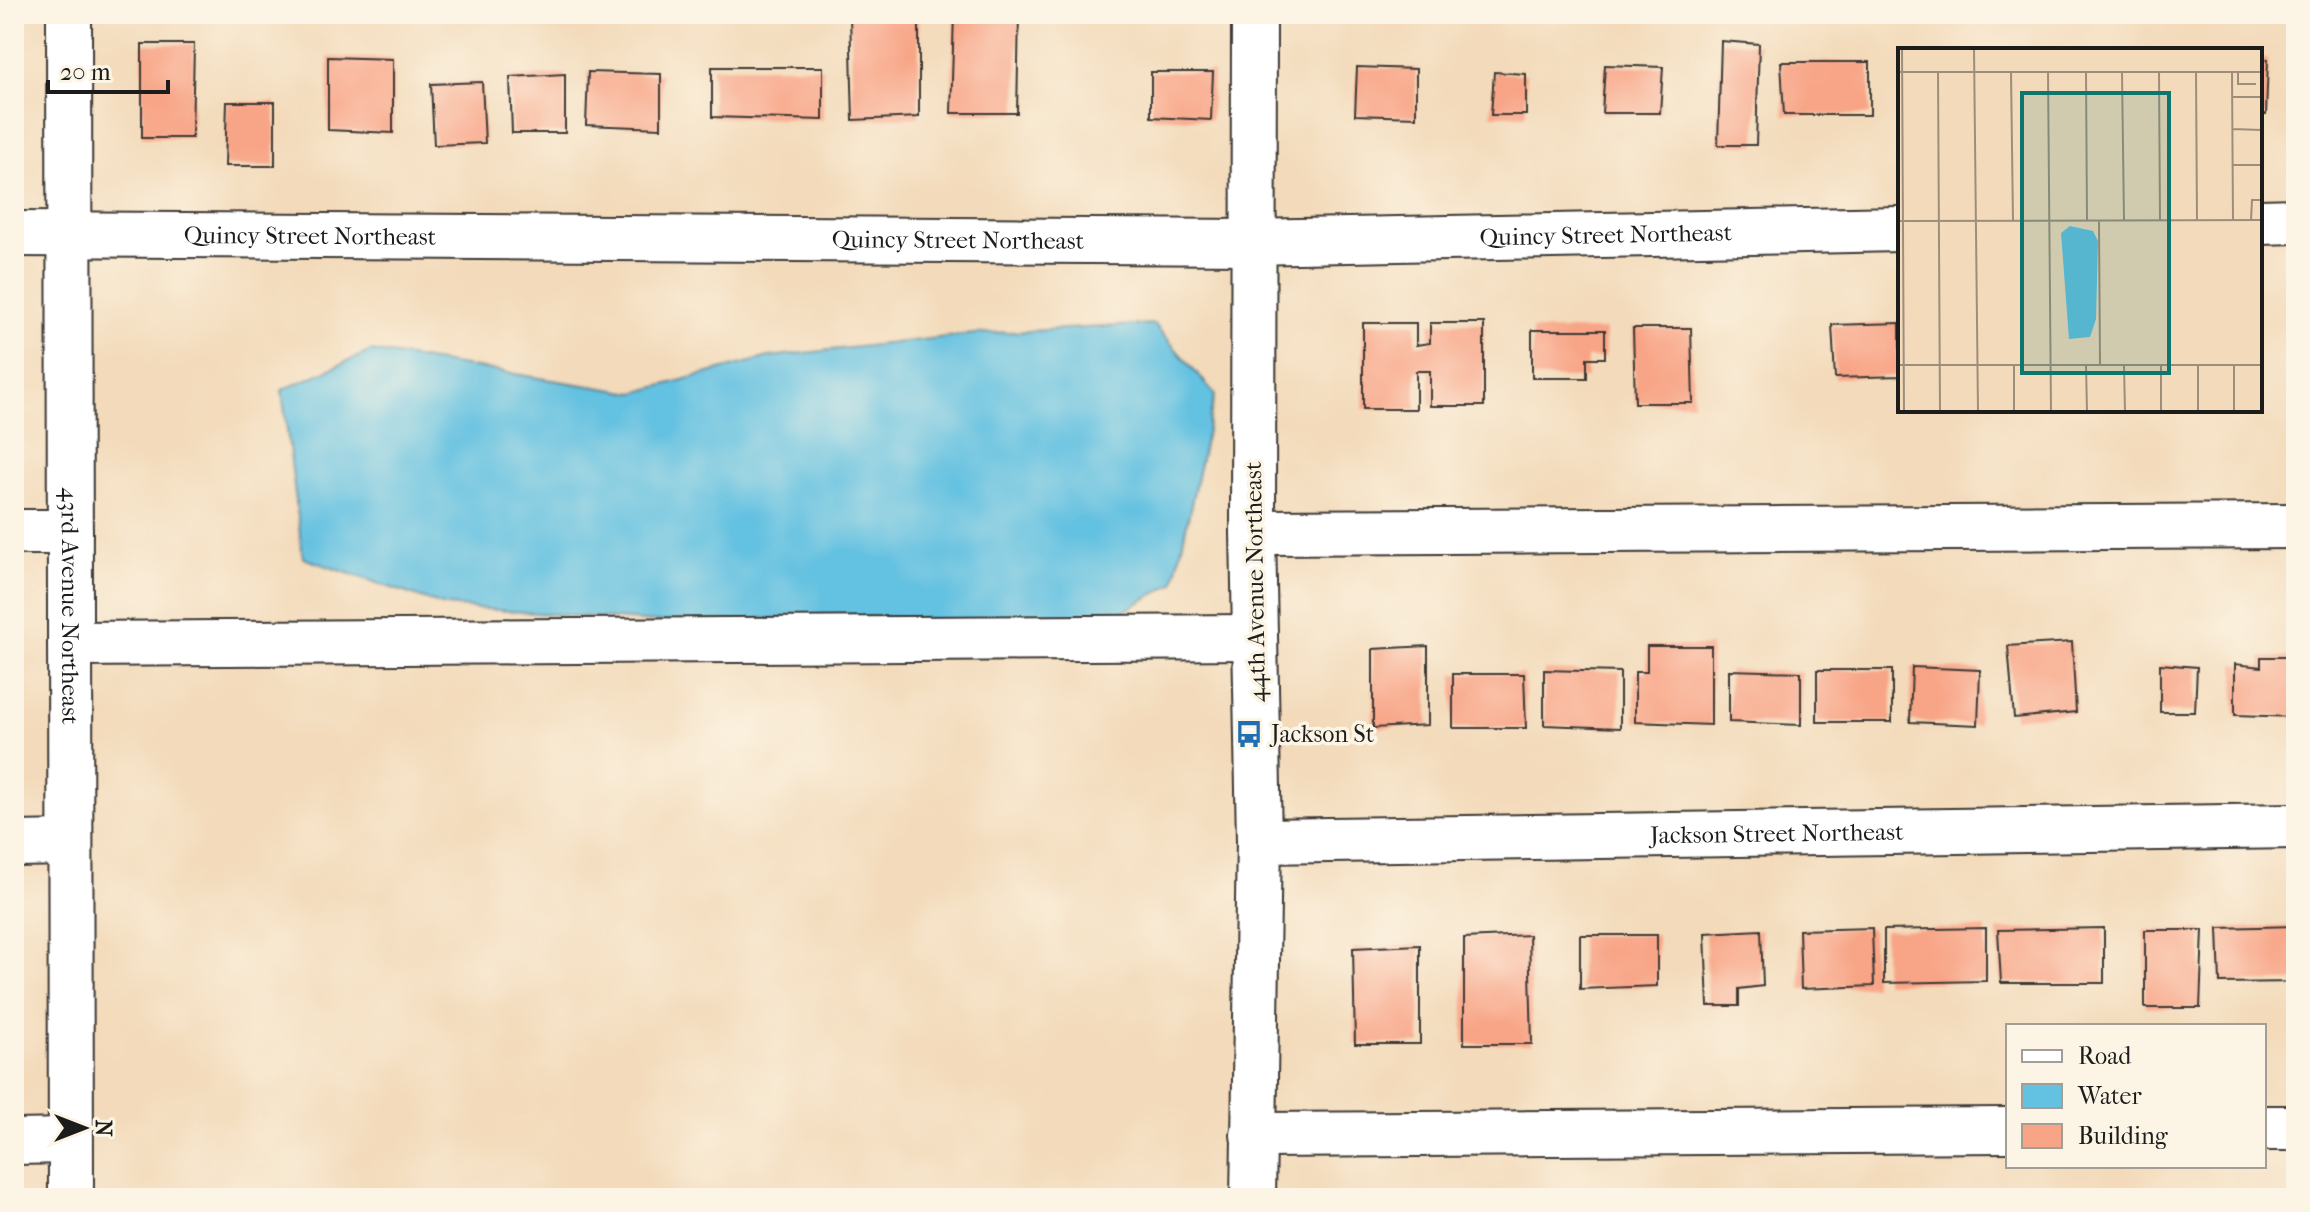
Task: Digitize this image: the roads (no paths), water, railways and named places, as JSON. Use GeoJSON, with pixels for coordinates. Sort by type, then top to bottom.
{"type":"FeatureCollection","features":[{"type":"Feature","properties":{"kind":"street","name":"43rd Avenue Northeast"},"geometry":{"type":"LineString","coordinates":[[69,14],[71,1198]]}},
{"type":"Feature","properties":{"kind":"street","name":"44th Avenue Northeast"},"geometry":{"type":"LineString","coordinates":[[1253,1198],[1259,841],[1253,532],[1254,14]]}},
{"type":"Feature","properties":{"kind":"street"},"geometry":{"type":"LineString","coordinates":[[2262,222],[2296,221]]}},
{"type":"Feature","properties":{"kind":"street","name":"Quincy Street Northeast"},"geometry":{"type":"LineString","coordinates":[[14,234],[1253,242],[1898,229]]}},
{"type":"Feature","properties":{"kind":"street"},"geometry":{"type":"LineString","coordinates":[[1253,532],[2296,526]]}},
{"type":"Feature","properties":{"kind":"street"},"geometry":{"type":"LineString","coordinates":[[14,532],[70,532]]}},
{"type":"Feature","properties":{"kind":"street"},"geometry":{"type":"LineString","coordinates":[[70,644],[1255,637]]}},
{"type":"Feature","properties":{"kind":"street","name":"Jackson Street Northeast"},"geometry":{"type":"LineString","coordinates":[[1259,841],[2296,826]]}},
{"type":"Feature","properties":{"kind":"street"},"geometry":{"type":"LineString","coordinates":[[14,844],[70,843]]}},
{"type":"Feature","properties":{"kind":"street"},"geometry":{"type":"LineString","coordinates":[[2266,1128],[2296,1128]]}},
{"type":"Feature","properties":{"kind":"street"},"geometry":{"type":"LineString","coordinates":[[1253,1135],[2006,1130]]}},
{"type":"Feature","properties":{"kind":"street"},"geometry":{"type":"LineString","coordinates":[[14,1142],[70,1141]]}},
{"type":"Feature","properties":{"kind":"water"},"geometry":{"type":"Polygon","coordinates":[[[1154,324],[1215,394],[1174,583],[1090,630],[887,617],[654,622],[445,606],[303,558],[282,390],[371,351],[634,393],[769,357],[974,334],[1154,324]]]}},
{"type":"Feature","properties":{"kind":"place","name":"Jackson St"},"geometry":{"type":"Point","coordinates":[1249,734]}}]}
